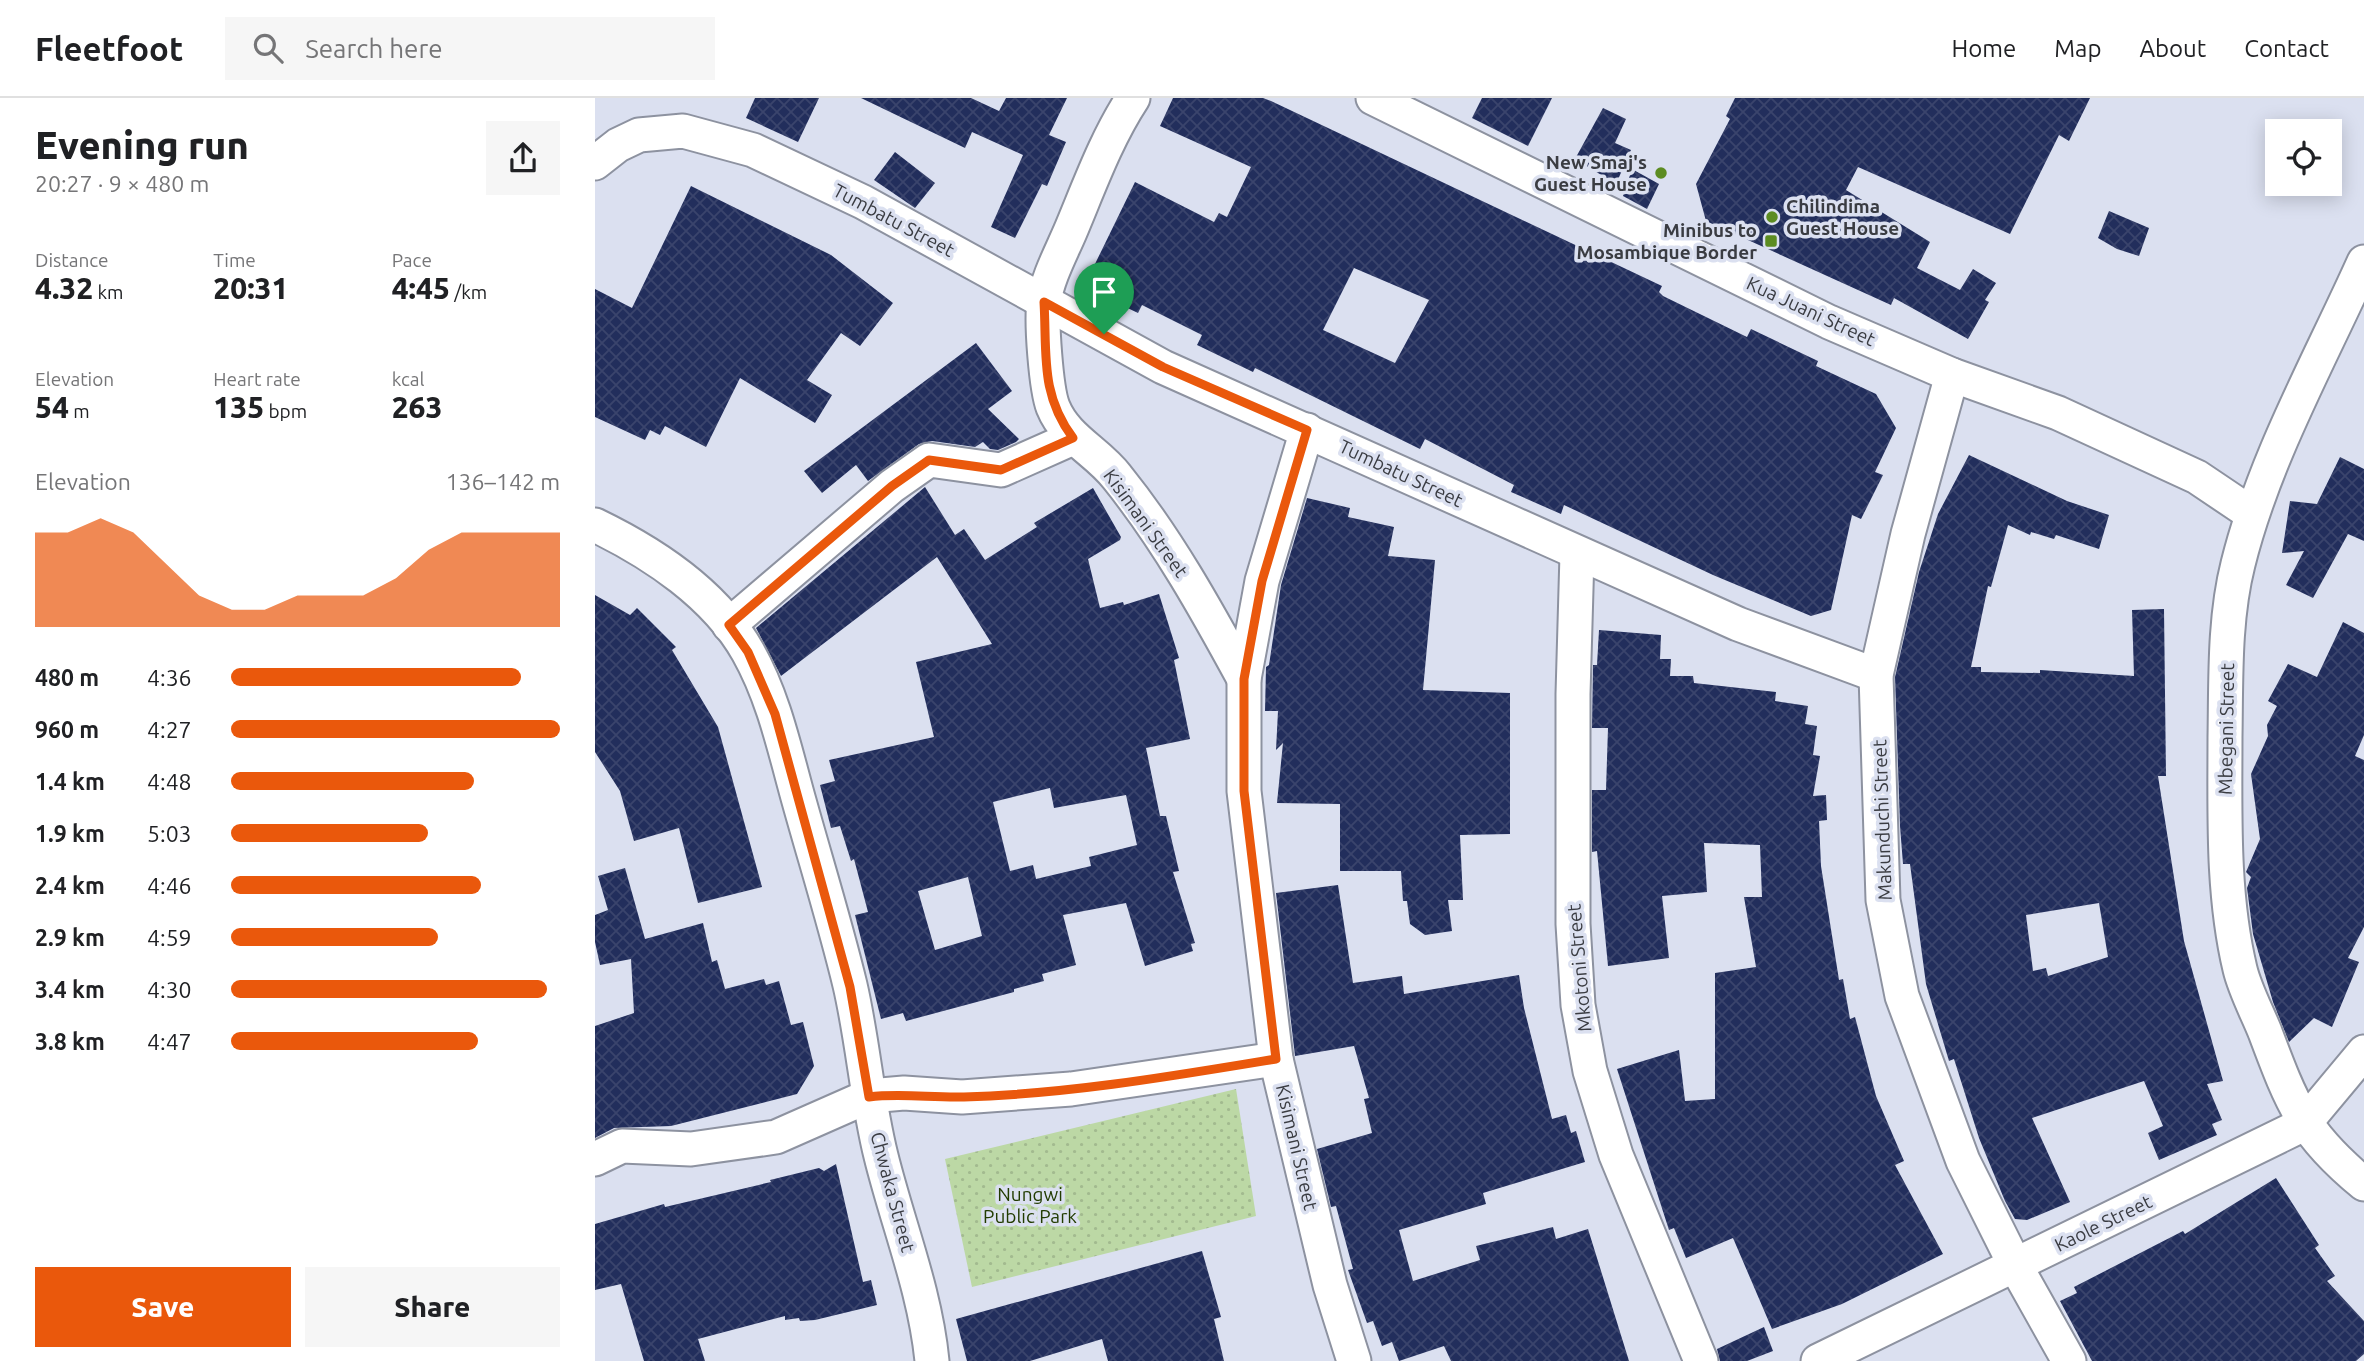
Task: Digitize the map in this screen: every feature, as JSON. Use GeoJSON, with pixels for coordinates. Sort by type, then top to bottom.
{"type":"FeatureCollection","features":[{"type":"Feature","properties":{"kind":"street","name":"Kisimani Street"},"geometry":{"type":"LineString","coordinates":[[1133,98],[1120,118],[1089,185],[1044,302],[1046,369],[1052,404],[1073,438],[1115,474],[1163,540],[1200,597],[1244,679]]}},
{"type":"Feature","properties":{"kind":"street","name":"Kua Juani Street"},"geometry":{"type":"LineString","coordinates":[[1373,98],[1829,322],[1952,375],[2058,413],[2186,472],[2225,494],[2252,514]]}},
{"type":"Feature","properties":{"kind":"street","name":"Tumbatu Street"},"geometry":{"type":"LineString","coordinates":[[595,163],[618,145],[639,135],[683,131],[717,138],[753,150],[863,202],[1163,367],[1738,624],[1876,675]]}},
{"type":"Feature","properties":{"kind":"street","name":"Mbegani Street"},"geometry":{"type":"LineString","coordinates":[[2364,262],[2252,514],[2237,566],[2227,640],[2225,810],[2231,912],[2240,970],[2283,1083],[2304,1124],[2335,1161],[2364,1184]]}},
{"type":"Feature","properties":{"kind":"street","name":"Makunduchi Street"},"geometry":{"type":"LineString","coordinates":[[1952,375],[1908,534],[1876,675],[1883,900],[1902,996],[1963,1161],[2015,1265],[2069,1361]]}},
{"type":"Feature","properties":{"kind":"street","name":"Kisimani Street"},"geometry":{"type":"LineString","coordinates":[[1307,430],[1262,581],[1244,679],[1244,791],[1276,1059],[1330,1285],[1354,1361]]}},
{"type":"Feature","properties":{"kind":"street"},"geometry":{"type":"LineString","coordinates":[[729,625],[892,486],[929,460],[1001,470],[1073,438]]}},
{"type":"Feature","properties":{"kind":"street","name":"Chwaka Street"},"geometry":{"type":"LineString","coordinates":[[595,526],[666,568],[701,595],[729,625],[748,652],[775,714],[850,987],[881,1157],[926,1318],[932,1361]]}},
{"type":"Feature","properties":{"kind":"street","name":"Mkotoni Street"},"geometry":{"type":"LineString","coordinates":[[1577,554],[1573,694],[1573,924],[1578,1005],[1590,1071],[1616,1155],[1701,1361]]}},
{"type":"Feature","properties":{"kind":"street","name":"Kaole Street"},"geometry":{"type":"LineString","coordinates":[[1818,1361],[2304,1124],[2364,1052]]}},
{"type":"Feature","properties":{"kind":"street"},"geometry":{"type":"LineString","coordinates":[[595,1159],[622,1146],[691,1149],[776,1137],[869,1097],[904,1093],[962,1097],[1071,1089],[1276,1059]]}},
{"type":"Feature","properties":{"kind":"green space","name":"Nungwi Public Park"},"geometry":{"type":"Polygon","coordinates":[[[1236,1089],[1256,1216],[972,1287],[945,1159],[1236,1089]]]}},
{"type":"Feature","properties":{"kind":"building"},"geometry":{"type":"Polygon","coordinates":[[[755,98],[819,98],[798,142],[746,118],[755,98]]]}},
{"type":"Feature","properties":{"kind":"building"},"geometry":{"type":"Polygon","coordinates":[[[861,98],[971,98],[999,111],[1006,98],[1067,98],[1049,135],[1066,142],[1047,186],[1042,184],[1015,238],[991,227],[1023,155],[972,132],[965,148],[861,98]]]}},
{"type":"Feature","properties":{"kind":"building"},"geometry":{"type":"Polygon","coordinates":[[[1173,98],[1263,98],[1662,286],[1659,292],[1663,296],[1747,337],[1751,329],[1818,361],[1816,366],[1876,394],[1896,428],[1875,472],[1883,475],[1861,519],[1852,515],[1831,610],[1811,616],[1713,575],[1564,505],[1561,514],[1511,492],[1514,485],[1425,439],[1420,449],[1255,368],[1253,372],[1197,345],[1202,335],[1142,305],[1138,313],[1098,294],[1094,266],[1135,182],[1214,222],[1219,213],[1227,217],[1251,167],[1160,126],[1173,98]],[[1354,268],[1323,330],[1395,363],[1429,300],[1354,268]]]}},
{"type":"Feature","properties":{"kind":"building"},"geometry":{"type":"Polygon","coordinates":[[[1482,98],[1552,98],[1528,146],[1472,118],[1482,98]]]}},
{"type":"Feature","properties":{"kind":"building"},"geometry":{"type":"Polygon","coordinates":[[[1735,98],[2090,98],[2069,141],[2059,135],[2010,234],[1858,167],[1846,190],[1930,242],[1917,268],[1960,290],[1973,269],[1996,283],[1985,300],[1989,302],[1968,339],[1894,298],[1891,305],[1706,221],[1696,184],[1730,119],[1726,116],[1735,98]]]}},
{"type":"Feature","properties":{"kind":"building"},"geometry":{"type":"Polygon","coordinates":[[[1603,108],[1626,119],[1615,143],[1631,150],[1616,184],[1575,159],[1603,108]]]}},
{"type":"Feature","properties":{"kind":"building"},"geometry":{"type":"Polygon","coordinates":[[[895,152],[935,183],[915,208],[874,180],[895,152]]]}},
{"type":"Feature","properties":{"kind":"building"},"geometry":{"type":"Polygon","coordinates":[[[1632,169],[1659,184],[1647,209],[1623,196],[1632,169]]]}},
{"type":"Feature","properties":{"kind":"building"},"geometry":{"type":"Polygon","coordinates":[[[691,186],[831,255],[893,303],[860,346],[841,333],[807,380],[832,395],[815,423],[740,378],[706,447],[665,426],[660,435],[650,430],[645,440],[595,417],[595,289],[632,308],[691,186]]]}},
{"type":"Feature","properties":{"kind":"building"},"geometry":{"type":"Polygon","coordinates":[[[2109,211],[2149,228],[2139,256],[2117,249],[2098,238],[2109,211]]]}},
{"type":"Feature","properties":{"kind":"building"},"geometry":{"type":"Polygon","coordinates":[[[976,343],[1012,391],[988,409],[1019,439],[1016,442],[998,450],[990,449],[983,442],[975,447],[932,441],[919,444],[868,481],[856,465],[822,493],[804,471],[976,343]]]}},
{"type":"Feature","properties":{"kind":"building"},"geometry":{"type":"Polygon","coordinates":[[[1969,455],[2067,501],[2109,515],[2099,549],[2056,535],[2054,539],[2031,532],[2030,535],[2008,525],[1991,587],[1988,586],[1971,667],[1981,667],[1981,672],[2040,673],[2040,670],[2134,676],[2132,610],[2164,609],[2166,776],[2158,776],[2184,941],[2223,1081],[2207,1084],[2222,1120],[2212,1124],[2217,1135],[2159,1160],[2148,1133],[2163,1126],[2144,1081],[2032,1118],[2070,1202],[2027,1220],[2015,1219],[2005,1201],[1979,1138],[1954,1059],[1949,1061],[1926,984],[1910,864],[1903,864],[1895,677],[1919,572],[1938,514],[1969,455]],[[2099,903],[2026,915],[2033,971],[2046,968],[2048,976],[2108,957],[2099,903]]]}},
{"type":"Feature","properties":{"kind":"building"},"geometry":{"type":"Polygon","coordinates":[[[2340,457],[2364,469],[2364,541],[2348,534],[2313,598],[2286,585],[2304,551],[2282,553],[2290,501],[2317,504],[2340,457]]]}},
{"type":"Feature","properties":{"kind":"building"},"geometry":{"type":"Polygon","coordinates":[[[925,487],[955,535],[964,529],[985,560],[1037,527],[1034,523],[1093,488],[1121,537],[1088,559],[1100,608],[1123,602],[1124,605],[1159,594],[1179,658],[1174,660],[1190,739],[1146,748],[1160,816],[1166,816],[1179,871],[1173,872],[1195,943],[1191,944],[1193,951],[1145,966],[1126,903],[1063,915],[1076,965],[1042,974],[1044,981],[1014,989],[1014,992],[906,1021],[903,1013],[881,1019],[855,915],[868,912],[854,859],[851,861],[840,826],[831,828],[820,785],[835,781],[829,760],[934,737],[916,662],[992,644],[937,557],[781,676],[756,628],[925,487]],[[1050,788],[993,802],[1010,871],[1033,865],[1036,879],[1091,866],[1089,857],[1137,845],[1126,795],[1054,808],[1050,788]],[[968,877],[918,891],[935,950],[982,936],[968,877]]]}},
{"type":"Feature","properties":{"kind":"building"},"geometry":{"type":"Polygon","coordinates":[[[1307,498],[1350,508],[1348,517],[1394,527],[1388,556],[1435,560],[1423,690],[1510,693],[1510,834],[1460,835],[1463,900],[1448,900],[1452,931],[1425,935],[1410,924],[1407,901],[1403,901],[1401,871],[1340,871],[1340,804],[1277,803],[1283,743],[1276,750],[1278,711],[1265,711],[1266,667],[1269,665],[1281,585],[1307,498]]]}},
{"type":"Feature","properties":{"kind":"building"},"geometry":{"type":"Polygon","coordinates":[[[595,595],[630,615],[637,608],[676,647],[672,650],[718,727],[762,887],[698,903],[679,828],[634,841],[620,791],[595,752],[595,595]]]}},
{"type":"Feature","properties":{"kind":"building"},"geometry":{"type":"Polygon","coordinates":[[[2343,622],[2364,633],[2364,735],[2355,756],[2364,760],[2364,927],[2348,958],[2359,962],[2332,1027],[2314,1018],[2289,1042],[2273,1002],[2253,934],[2247,888],[2251,877],[2246,872],[2260,839],[2251,774],[2268,736],[2267,725],[2277,706],[2268,701],[2288,664],[2317,677],[2343,622]]]}},
{"type":"Feature","properties":{"kind":"building"},"geometry":{"type":"Polygon","coordinates":[[[1599,630],[1661,635],[1660,659],[1671,659],[1670,676],[1693,676],[1694,683],[1776,692],[1775,701],[1808,706],[1805,724],[1817,726],[1813,755],[1820,756],[1813,796],[1826,795],[1827,820],[1819,821],[1821,866],[1839,980],[1843,979],[1850,1019],[1855,1017],[1876,1096],[1904,1161],[1895,1165],[1943,1254],[1842,1304],[1772,1329],[1733,1238],[1686,1258],[1674,1228],[1669,1230],[1617,1069],[1679,1050],[1685,1101],[1715,1099],[1715,973],[1756,967],[1744,897],[1762,897],[1760,845],[1704,843],[1707,892],[1662,896],[1669,958],[1608,966],[1597,851],[1592,852],[1592,790],[1606,790],[1608,728],[1592,728],[1593,665],[1597,665],[1599,630]]]}},
{"type":"Feature","properties":{"kind":"building"},"geometry":{"type":"Polygon","coordinates":[[[625,868],[645,939],[703,923],[712,962],[717,960],[725,989],[764,979],[766,985],[779,981],[791,1025],[803,1022],[814,1066],[797,1094],[671,1126],[614,1128],[595,1138],[595,1026],[634,1013],[631,959],[600,965],[595,942],[595,915],[608,910],[598,876],[625,868]]]}},
{"type":"Feature","properties":{"kind":"building"},"geometry":{"type":"Polygon","coordinates":[[[1338,885],[1353,983],[1402,976],[1404,994],[1519,975],[1524,1008],[1552,1119],[1566,1115],[1571,1133],[1576,1131],[1585,1162],[1483,1193],[1486,1204],[1399,1230],[1413,1281],[1480,1260],[1476,1246],[1553,1227],[1556,1239],[1588,1229],[1629,1361],[1451,1361],[1444,1346],[1399,1361],[1392,1342],[1382,1346],[1373,1321],[1367,1323],[1348,1270],[1353,1269],[1336,1206],[1331,1207],[1317,1149],[1372,1133],[1364,1099],[1369,1098],[1354,1046],[1295,1056],[1276,893],[1338,885]]]}},
{"type":"Feature","properties":{"kind":"building"},"geometry":{"type":"Polygon","coordinates":[[[836,1164],[863,1282],[871,1280],[877,1305],[815,1320],[785,1320],[785,1316],[698,1339],[705,1361],[644,1361],[621,1284],[595,1290],[595,1224],[664,1204],[665,1207],[819,1168],[824,1171],[836,1164]]]}},
{"type":"Feature","properties":{"kind":"building"},"geometry":{"type":"Polygon","coordinates":[[[2276,1178],[2319,1245],[2315,1248],[2335,1276],[2327,1281],[2364,1321],[2364,1354],[2356,1361],[2092,1361],[2060,1301],[2077,1293],[2074,1287],[2183,1231],[2185,1234],[2276,1178]]]}},
{"type":"Feature","properties":{"kind":"building"},"geometry":{"type":"Polygon","coordinates":[[[1202,1251],[1221,1317],[1214,1319],[1224,1361],[1108,1361],[1102,1339],[1030,1361],[967,1361],[956,1319],[1202,1251]]]}},
{"type":"Feature","properties":{"kind":"building"},"geometry":{"type":"Polygon","coordinates":[[[1764,1327],[1773,1351],[1747,1361],[1720,1361],[1717,1349],[1764,1327]]]}},
{"type":"Feature","properties":{"kind":"place","name":"New Smaj's Guest House"},"geometry":{"type":"Point","coordinates":[1661,173]}},
{"type":"Feature","properties":{"kind":"place","name":"Chilindima Guest House"},"geometry":{"type":"Point","coordinates":[1772,217]}},
{"type":"Feature","properties":{"kind":"place","name":"Minibus to Mosambique Border"},"geometry":{"type":"Point","coordinates":[1771,241]}},
{"type":"Feature","properties":{"kind":"route"},"geometry":{"type":"LineString","coordinates":[[1044,302],[1104,334],[1163,367],[1307,430],[1262,581],[1244,679],[1244,791],[1276,1059],[1170,1077],[1071,1089],[962,1097],[904,1093],[869,1097],[850,987],[775,714],[748,652],[729,625],[892,486],[929,460],[1001,470],[1073,438],[1058,418],[1052,404],[1045,358],[1044,302]]}}]}
